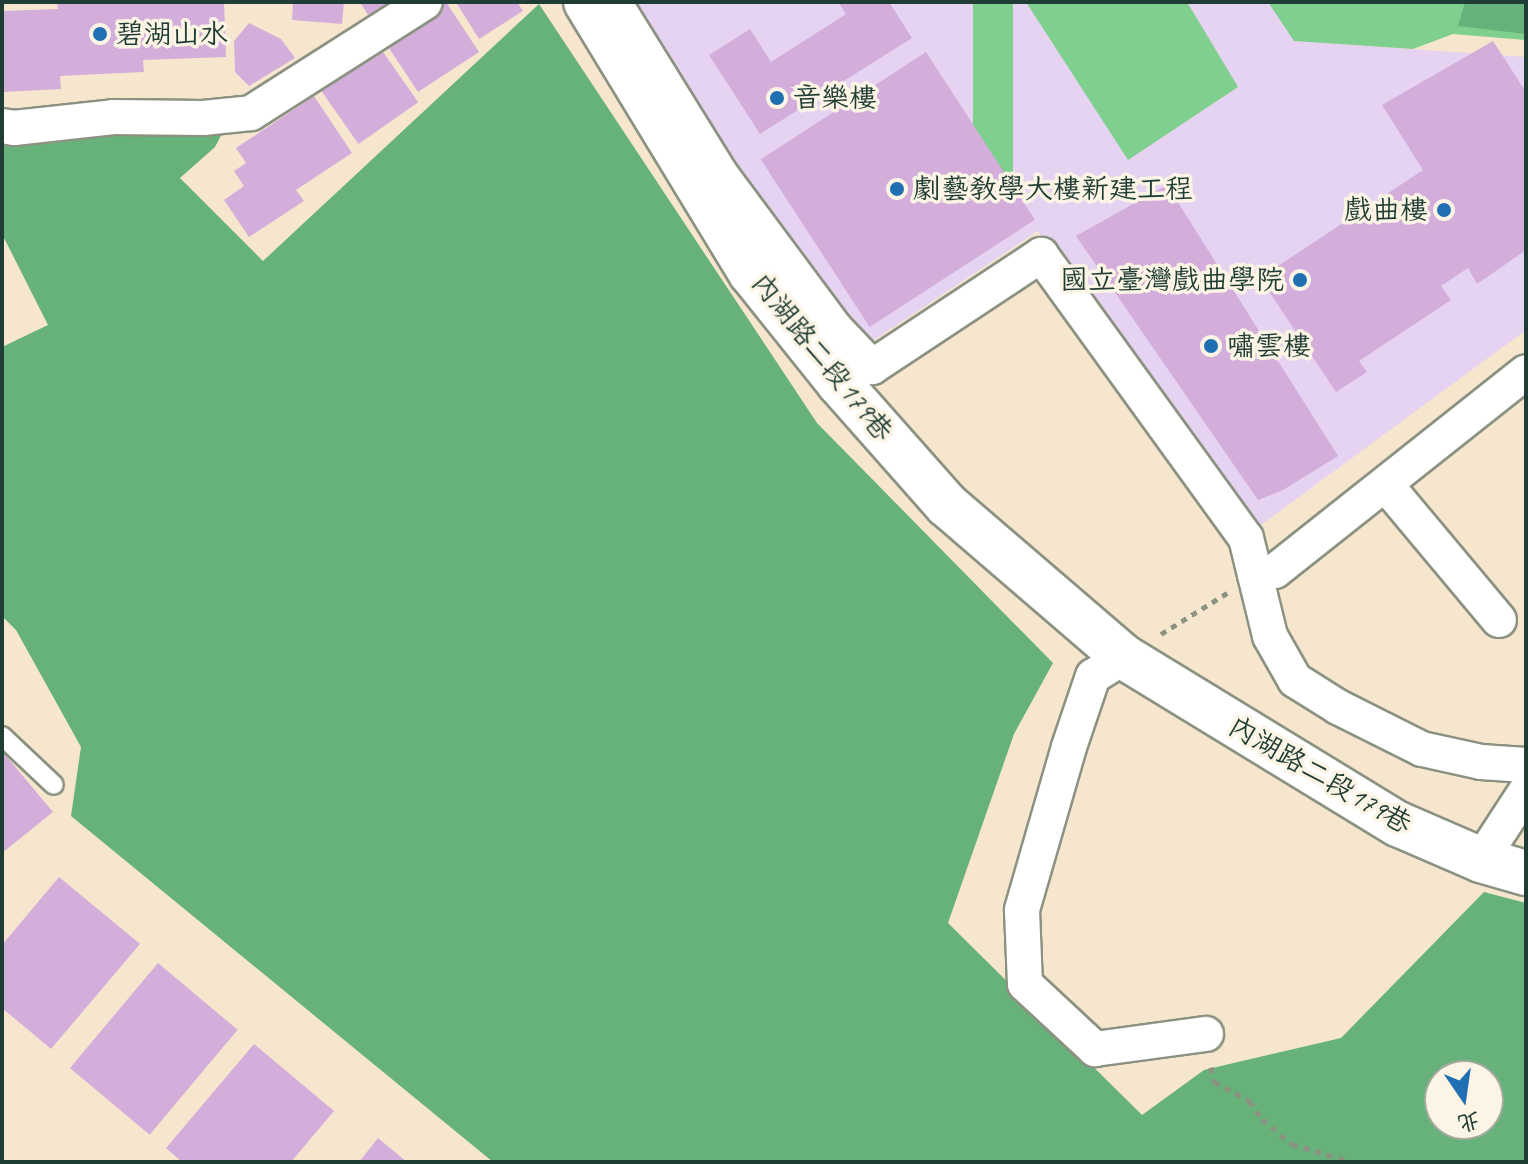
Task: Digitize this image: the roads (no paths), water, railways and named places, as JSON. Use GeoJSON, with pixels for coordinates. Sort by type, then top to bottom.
{"type":"FeatureCollection","features":[{"type":"Feature","properties":{"kind":"street"},"geometry":{"type":"LineString","coordinates":[[2,126],[14,128],[113,117],[203,118],[251,113],[425,2]]}},
{"type":"Feature","properties":{"kind":"street","name":"內湖路二段179巷"},"geometry":{"type":"LineString","coordinates":[[586,2],[751,273],[839,383],[947,505],[1124,657],[1398,824],[1481,860],[1526,873]]}},
{"type":"Feature","properties":{"kind":"street"},"geometry":{"type":"LineString","coordinates":[[614,2],[722,176],[835,328],[872,367],[1041,255],[1246,538],[1270,636],[1295,680],[1338,707],[1422,749],[1481,762],[1526,765]]}},
{"type":"Feature","properties":{"kind":"street"},"geometry":{"type":"LineString","coordinates":[[1255,575],[1275,571],[1526,372]]}},
{"type":"Feature","properties":{"kind":"street"},"geometry":{"type":"LineString","coordinates":[[1386,485],[1499,620]]}},
{"type":"Feature","properties":{"kind":"street"},"geometry":{"type":"LineString","coordinates":[[1124,657],[1093,676],[1069,747],[1022,910],[1025,984],[1095,1049],[1206,1034]]}},
{"type":"Feature","properties":{"kind":"street"},"geometry":{"type":"LineString","coordinates":[[1481,860],[1526,791]]}},
{"type":"Feature","properties":{"kind":"lane"},"geometry":{"type":"LineString","coordinates":[[2,736],[54,785]]}},
{"type":"Feature","properties":{"kind":"place","name":"碧湖山水"},"geometry":{"type":"Point","coordinates":[100,34]}},
{"type":"Feature","properties":{"kind":"place","name":"音樂樓"},"geometry":{"type":"Point","coordinates":[777,98]}},
{"type":"Feature","properties":{"kind":"place","name":"劇藝教學大樓新建工程"},"geometry":{"type":"Point","coordinates":[897,189]}},
{"type":"Feature","properties":{"kind":"place","name":"戲曲樓"},"geometry":{"type":"Point","coordinates":[1444,210]}},
{"type":"Feature","properties":{"kind":"place","name":"國立臺灣戲曲學院"},"geometry":{"type":"Point","coordinates":[1300,280]}},
{"type":"Feature","properties":{"kind":"place","name":"嘯雲樓"},"geometry":{"type":"Point","coordinates":[1211,346]}}]}
